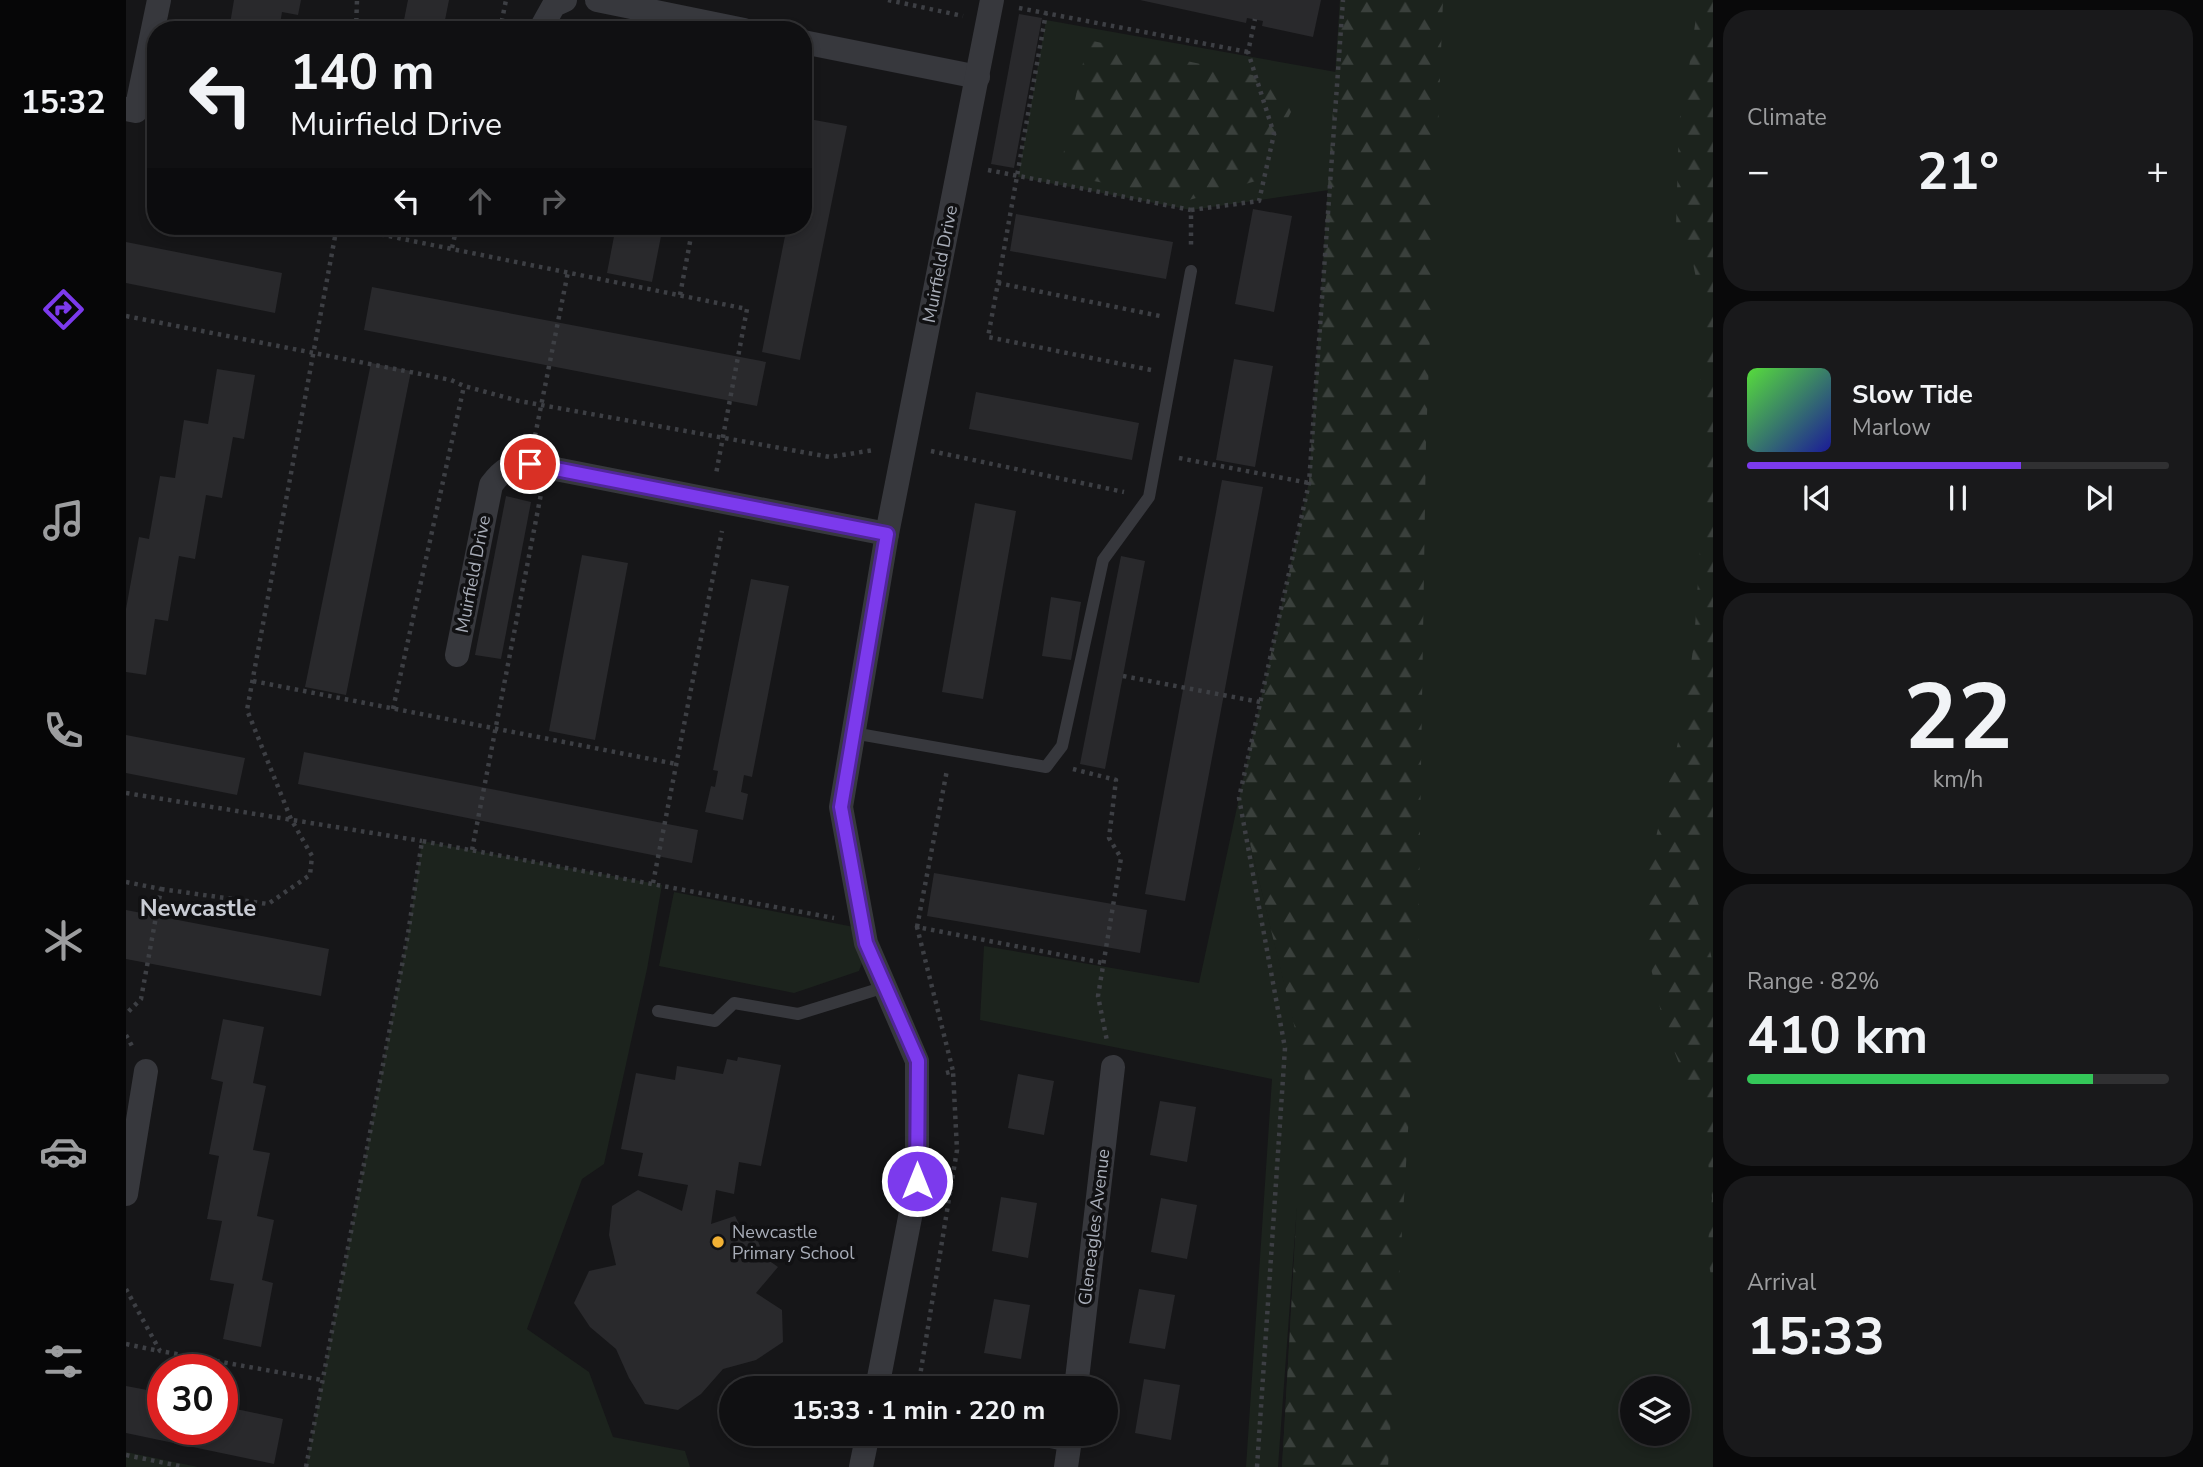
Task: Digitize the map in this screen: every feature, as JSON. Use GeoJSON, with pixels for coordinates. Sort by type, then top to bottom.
{"type":"FeatureCollection","features":[{"type":"Feature","properties":{"kind":"street"},"geometry":{"type":"LineString","coordinates":[[155,21],[159,0]]}},
{"type":"Feature","properties":{"kind":"street"},"geometry":{"type":"LineString","coordinates":[[545,21],[554,5],[565,0]]}},
{"type":"Feature","properties":{"kind":"street"},"geometry":{"type":"LineString","coordinates":[[597,0],[700,21]]}},
{"type":"Feature","properties":{"kind":"street","name":"Muirfield Drive"},"geometry":{"type":"LineString","coordinates":[[879,1376],[917,1181],[918,1061],[866,943],[841,807],[887,534],[990,8]]}},
{"type":"Feature","properties":{"kind":"street"},"geometry":{"type":"LineString","coordinates":[[812,44],[978,77]]}},
{"type":"Feature","properties":{"kind":"street"},"geometry":{"type":"LineString","coordinates":[[126,110],[136,111],[147,58]]}},
{"type":"Feature","properties":{"kind":"street","name":"Muirfield Drive"},"geometry":{"type":"LineString","coordinates":[[457,655],[491,485],[502,471],[513,464],[538,466]]}},
{"type":"Feature","properties":{"kind":"street"},"geometry":{"type":"LineString","coordinates":[[538,466],[887,534]]}},
{"type":"Feature","properties":{"kind":"street","name":"Gleneagles Avenue"},"geometry":{"type":"LineString","coordinates":[[1077,1376],[1113,1067]]}},
{"type":"Feature","properties":{"kind":"street"},"geometry":{"type":"LineString","coordinates":[[126,1194],[146,1070]]}},
{"type":"Feature","properties":{"kind":"street"},"geometry":{"type":"LineString","coordinates":[[861,1467],[865,1446]]}},
{"type":"Feature","properties":{"kind":"street"},"geometry":{"type":"LineString","coordinates":[[1066,1467],[1069,1446]]}},
{"type":"Feature","properties":{"kind":"lane"},"geometry":{"type":"LineString","coordinates":[[853,733],[1046,767],[1062,746],[1103,559],[1149,497],[1191,271]]}},
{"type":"Feature","properties":{"kind":"lane"},"geometry":{"type":"LineString","coordinates":[[658,1011],[715,1021],[734,1003],[798,1014],[885,987]]}},
{"type":"Feature","properties":{"kind":"path"},"geometry":{"type":"LineString","coordinates":[[356,21],[357,0]]}},
{"type":"Feature","properties":{"kind":"path"},"geometry":{"type":"LineString","coordinates":[[501,21],[506,0]]}},
{"type":"Feature","properties":{"kind":"path"},"geometry":{"type":"LineString","coordinates":[[888,0],[1046,13],[1248,52]]}},
{"type":"Feature","properties":{"kind":"path"},"geometry":{"type":"LineString","coordinates":[[1257,1467],[1285,1048],[1239,798],[1308,482],[1343,0]]}},
{"type":"Feature","properties":{"kind":"path"},"geometry":{"type":"LineString","coordinates":[[1046,13],[988,337],[1172,374]]}},
{"type":"Feature","properties":{"kind":"path"},"geometry":{"type":"LineString","coordinates":[[960,163],[1018,177],[1192,210],[1259,201],[1274,134],[1248,52],[1255,19]]}},
{"type":"Feature","properties":{"kind":"path"},"geometry":{"type":"LineString","coordinates":[[1191,271],[1192,210]]}},
{"type":"Feature","properties":{"kind":"path"},"geometry":{"type":"LineString","coordinates":[[126,882],[268,904],[310,875],[312,856],[291,819],[247,710],[336,235]]}},
{"type":"Feature","properties":{"kind":"path"},"geometry":{"type":"LineString","coordinates":[[385,235],[747,309],[722,438],[719,501],[676,764],[653,884]]}},
{"type":"Feature","properties":{"kind":"path"},"geometry":{"type":"LineString","coordinates":[[452,248],[455,235]]}},
{"type":"Feature","properties":{"kind":"path"},"geometry":{"type":"LineString","coordinates":[[680,295],[692,235]]}},
{"type":"Feature","properties":{"kind":"path"},"geometry":{"type":"LineString","coordinates":[[472,850],[495,729],[538,466],[541,405],[568,272]]}},
{"type":"Feature","properties":{"kind":"path"},"geometry":{"type":"LineString","coordinates":[[998,283],[1182,320]]}},
{"type":"Feature","properties":{"kind":"path"},"geometry":{"type":"LineString","coordinates":[[126,316],[451,380],[519,401],[722,438],[830,457],[905,445],[1149,497]]}},
{"type":"Feature","properties":{"kind":"path"},"geometry":{"type":"LineString","coordinates":[[393,709],[464,386]]}},
{"type":"Feature","properties":{"kind":"path"},"geometry":{"type":"LineString","coordinates":[[1157,453],[1308,482]]}},
{"type":"Feature","properties":{"kind":"path"},"geometry":{"type":"LineString","coordinates":[[1123,676],[1260,702]]}},
{"type":"Feature","properties":{"kind":"path"},"geometry":{"type":"LineString","coordinates":[[253,681],[676,764]]}},
{"type":"Feature","properties":{"kind":"path"},"geometry":{"type":"LineString","coordinates":[[1062,746],[1073,770],[1116,780],[1109,838],[1121,858],[1098,996],[1113,1067]]}},
{"type":"Feature","properties":{"kind":"path"},"geometry":{"type":"LineString","coordinates":[[920,1376],[957,1150],[953,1072],[918,927],[951,751]]}},
{"type":"Feature","properties":{"kind":"path"},"geometry":{"type":"LineString","coordinates":[[126,793],[422,841],[862,923]]}},
{"type":"Feature","properties":{"kind":"path"},"geometry":{"type":"LineString","coordinates":[[306,1467],[408,934],[422,841]]}},
{"type":"Feature","properties":{"kind":"path"},"geometry":{"type":"LineString","coordinates":[[126,1014],[141,999],[161,889]]}},
{"type":"Feature","properties":{"kind":"path"},"geometry":{"type":"LineString","coordinates":[[918,927],[1103,963]]}},
{"type":"Feature","properties":{"kind":"path"},"geometry":{"type":"LineString","coordinates":[[918,1078],[953,1072]]}},
{"type":"Feature","properties":{"kind":"path"},"geometry":{"type":"LineString","coordinates":[[126,1289],[160,1351]]}},
{"type":"Feature","properties":{"kind":"path"},"geometry":{"type":"LineString","coordinates":[[126,1344],[322,1380]]}},
{"type":"Feature","properties":{"kind":"path"},"geometry":{"type":"LineString","coordinates":[[126,1455],[184,1467]]}},
{"type":"Feature","properties":{"kind":"green space"},"geometry":{"type":"Polygon","coordinates":[[[1340,0],[1443,0],[1426,440],[1418,963],[1388,1467],[1282,1467],[1305,1070],[1239,798],[1309,482],[1340,0]]]}},
{"type":"Feature","properties":{"kind":"green space"},"geometry":{"type":"Polygon","coordinates":[[[1376,0],[1713,0],[1713,1467],[1282,1467],[1297,1206],[1278,1467],[1246,1467],[1272,1079],[980,1020],[984,946],[1199,983],[1239,798],[1305,1067],[1376,0]]]}},
{"type":"Feature","properties":{"kind":"green space"},"geometry":{"type":"Polygon","coordinates":[[[1695,0],[1713,0],[1713,836],[1707,844],[1693,890],[1701,911],[1713,964],[1713,1286],[1707,1254],[1712,1198],[1702,1108],[1680,1066],[1664,1025],[1645,942],[1647,876],[1682,725],[1694,643],[1703,503],[1700,388],[1703,313],[1692,258],[1676,228],[1679,122],[1697,10],[1695,0]]]}},
{"type":"Feature","properties":{"kind":"green space"},"geometry":{"type":"Polygon","coordinates":[[[1046,20],[1336,72],[1329,190],[1191,210],[1018,177],[1046,20]]]}},
{"type":"Feature","properties":{"kind":"green space"},"geometry":{"type":"Polygon","coordinates":[[[1088,40],[1276,80],[1291,112],[1256,181],[1189,200],[1059,174],[1088,40]]]}},
{"type":"Feature","properties":{"kind":"green space"},"geometry":{"type":"Polygon","coordinates":[[[422,841],[662,885],[647,969],[604,1164],[582,1179],[527,1329],[589,1372],[613,1437],[685,1451],[690,1467],[306,1467],[408,934],[422,841]]]}},
{"type":"Feature","properties":{"kind":"green space"},"geometry":{"type":"Polygon","coordinates":[[[674,892],[854,927],[864,958],[859,971],[794,993],[659,966],[674,892]]]}},
{"type":"Feature","properties":{"kind":"green space"},"geometry":{"type":"Polygon","coordinates":[[[126,1452],[198,1467],[126,1467],[126,1452]]]}},
{"type":"Feature","properties":{"kind":"building"},"geometry":{"type":"Polygon","coordinates":[[[234,0],[301,0],[298,15],[282,12],[280,21],[230,21],[234,0]]]}},
{"type":"Feature","properties":{"kind":"building"},"geometry":{"type":"Polygon","coordinates":[[[408,0],[449,0],[445,21],[404,21],[408,0]]]}},
{"type":"Feature","properties":{"kind":"building"},"geometry":{"type":"Polygon","coordinates":[[[1140,0],[1321,0],[1313,37],[1262,26],[1263,21],[1247,18],[1246,23],[1140,0]]]}},
{"type":"Feature","properties":{"kind":"building"},"geometry":{"type":"Polygon","coordinates":[[[1019,14],[1042,18],[1014,168],[991,164],[1019,14]]]}},
{"type":"Feature","properties":{"kind":"building"},"geometry":{"type":"Polygon","coordinates":[[[812,120],[847,126],[800,360],[762,352],[785,235],[812,235],[812,120]]]}},
{"type":"Feature","properties":{"kind":"building"},"geometry":{"type":"Polygon","coordinates":[[[1253,209],[1292,216],[1274,312],[1235,304],[1253,209]]]}},
{"type":"Feature","properties":{"kind":"building"},"geometry":{"type":"Polygon","coordinates":[[[1016,214],[1173,242],[1166,279],[1010,251],[1016,214]]]}},
{"type":"Feature","properties":{"kind":"building"},"geometry":{"type":"Polygon","coordinates":[[[614,235],[661,235],[652,282],[607,273],[614,235]]]}},
{"type":"Feature","properties":{"kind":"building"},"geometry":{"type":"Polygon","coordinates":[[[126,242],[282,273],[275,313],[126,283],[126,242]]]}},
{"type":"Feature","properties":{"kind":"building"},"geometry":{"type":"Polygon","coordinates":[[[372,287],[766,362],[757,406],[364,330],[372,287]]]}},
{"type":"Feature","properties":{"kind":"building"},"geometry":{"type":"Polygon","coordinates":[[[1234,359],[1273,366],[1255,467],[1216,460],[1234,359]]]}},
{"type":"Feature","properties":{"kind":"building"},"geometry":{"type":"Polygon","coordinates":[[[371,363],[411,371],[346,695],[305,687],[371,363]]]}},
{"type":"Feature","properties":{"kind":"building"},"geometry":{"type":"Polygon","coordinates":[[[217,369],[255,375],[244,439],[233,437],[222,498],[206,495],[195,559],[179,556],[168,621],[155,619],[146,675],[126,672],[126,609],[139,537],[149,539],[160,476],[175,478],[184,420],[208,424],[217,369]]]}},
{"type":"Feature","properties":{"kind":"building"},"geometry":{"type":"Polygon","coordinates":[[[976,392],[1139,423],[1132,460],[969,429],[976,392]]]}},
{"type":"Feature","properties":{"kind":"building"},"geometry":{"type":"Polygon","coordinates":[[[1222,480],[1263,487],[1185,901],[1145,894],[1222,480]]]}},
{"type":"Feature","properties":{"kind":"building"},"geometry":{"type":"Polygon","coordinates":[[[506,496],[531,502],[501,659],[475,655],[506,496]]]}},
{"type":"Feature","properties":{"kind":"building"},"geometry":{"type":"Polygon","coordinates":[[[975,503],[1016,511],[983,699],[942,692],[975,503]]]}},
{"type":"Feature","properties":{"kind":"building"},"geometry":{"type":"Polygon","coordinates":[[[582,555],[628,563],[595,740],[549,731],[582,555]]]}},
{"type":"Feature","properties":{"kind":"building"},"geometry":{"type":"Polygon","coordinates":[[[1121,556],[1145,561],[1105,769],[1080,764],[1121,556]]]}},
{"type":"Feature","properties":{"kind":"building"},"geometry":{"type":"Polygon","coordinates":[[[751,579],[789,586],[752,777],[744,775],[741,792],[748,794],[743,820],[705,812],[711,786],[715,787],[718,771],[713,770],[751,579]]]}},
{"type":"Feature","properties":{"kind":"building"},"geometry":{"type":"Polygon","coordinates":[[[1051,597],[1081,602],[1071,660],[1042,656],[1051,597]]]}},
{"type":"Feature","properties":{"kind":"building"},"geometry":{"type":"Polygon","coordinates":[[[126,735],[245,758],[237,795],[126,773],[126,735]]]}},
{"type":"Feature","properties":{"kind":"building"},"geometry":{"type":"Polygon","coordinates":[[[304,752],[698,830],[692,863],[298,784],[304,752]]]}},
{"type":"Feature","properties":{"kind":"building"},"geometry":{"type":"Polygon","coordinates":[[[934,873],[1147,910],[1140,953],[927,916],[934,873]]]}},
{"type":"Feature","properties":{"kind":"building"},"geometry":{"type":"Polygon","coordinates":[[[126,910],[329,949],[321,996],[126,959],[126,910]]]}},
{"type":"Feature","properties":{"kind":"building"},"geometry":{"type":"Polygon","coordinates":[[[223,1019],[264,1027],[253,1083],[266,1086],[253,1150],[270,1153],[257,1216],[274,1220],[262,1280],[273,1283],[261,1347],[223,1339],[234,1284],[210,1280],[222,1221],[207,1219],[219,1156],[209,1154],[223,1082],[211,1079],[223,1019]]]}},
{"type":"Feature","properties":{"kind":"building"},"geometry":{"type":"Polygon","coordinates":[[[738,1057],[781,1065],[761,1166],[739,1162],[734,1194],[716,1190],[711,1224],[735,1216],[742,1230],[752,1225],[764,1257],[778,1267],[756,1293],[782,1310],[783,1342],[756,1360],[723,1369],[701,1394],[678,1410],[645,1404],[616,1349],[590,1327],[574,1303],[589,1271],[616,1265],[609,1235],[612,1206],[638,1190],[682,1211],[688,1185],[638,1176],[643,1153],[621,1149],[636,1073],[675,1080],[677,1066],[723,1074],[727,1059],[737,1061],[738,1057]]]}},
{"type":"Feature","properties":{"kind":"building"},"geometry":{"type":"Polygon","coordinates":[[[1018,1074],[1054,1081],[1044,1135],[1008,1128],[1018,1074]]]}},
{"type":"Feature","properties":{"kind":"building"},"geometry":{"type":"Polygon","coordinates":[[[1160,1101],[1196,1107],[1187,1162],[1150,1155],[1160,1101]]]}},
{"type":"Feature","properties":{"kind":"building"},"geometry":{"type":"Polygon","coordinates":[[[1001,1197],[1037,1203],[1028,1258],[992,1251],[1001,1197]]]}},
{"type":"Feature","properties":{"kind":"building"},"geometry":{"type":"Polygon","coordinates":[[[1161,1198],[1197,1205],[1187,1259],[1151,1252],[1161,1198]]]}},
{"type":"Feature","properties":{"kind":"building"},"geometry":{"type":"Polygon","coordinates":[[[1139,1289],[1175,1295],[1165,1349],[1129,1343],[1139,1289]]]}},
{"type":"Feature","properties":{"kind":"building"},"geometry":{"type":"Polygon","coordinates":[[[994,1299],[1030,1305],[1021,1359],[984,1353],[994,1299]]]}},
{"type":"Feature","properties":{"kind":"building"},"geometry":{"type":"Polygon","coordinates":[[[1144,1379],[1180,1385],[1171,1440],[1135,1433],[1144,1379]]]}},
{"type":"Feature","properties":{"kind":"building"},"geometry":{"type":"Polygon","coordinates":[[[126,1386],[147,1390],[147,1437],[126,1433],[126,1386]]]}},
{"type":"Feature","properties":{"kind":"building"},"geometry":{"type":"Polygon","coordinates":[[[238,1409],[283,1419],[274,1464],[183,1445],[238,1445],[238,1409]]]}},
{"type":"Feature","properties":{"kind":"place","name":"Newcastle Primary School"},"geometry":{"type":"Point","coordinates":[718,1242]}},
{"type":"Feature","properties":{"kind":"district","name":"Newcastle"},"geometry":{"type":"Point","coordinates":[198,908]}},
{"type":"Feature","properties":{"kind":"route"},"geometry":{"type":"LineString","coordinates":[[530,464],[887,534],[841,807],[866,943],[918,1061],[917,1181]]}}]}
